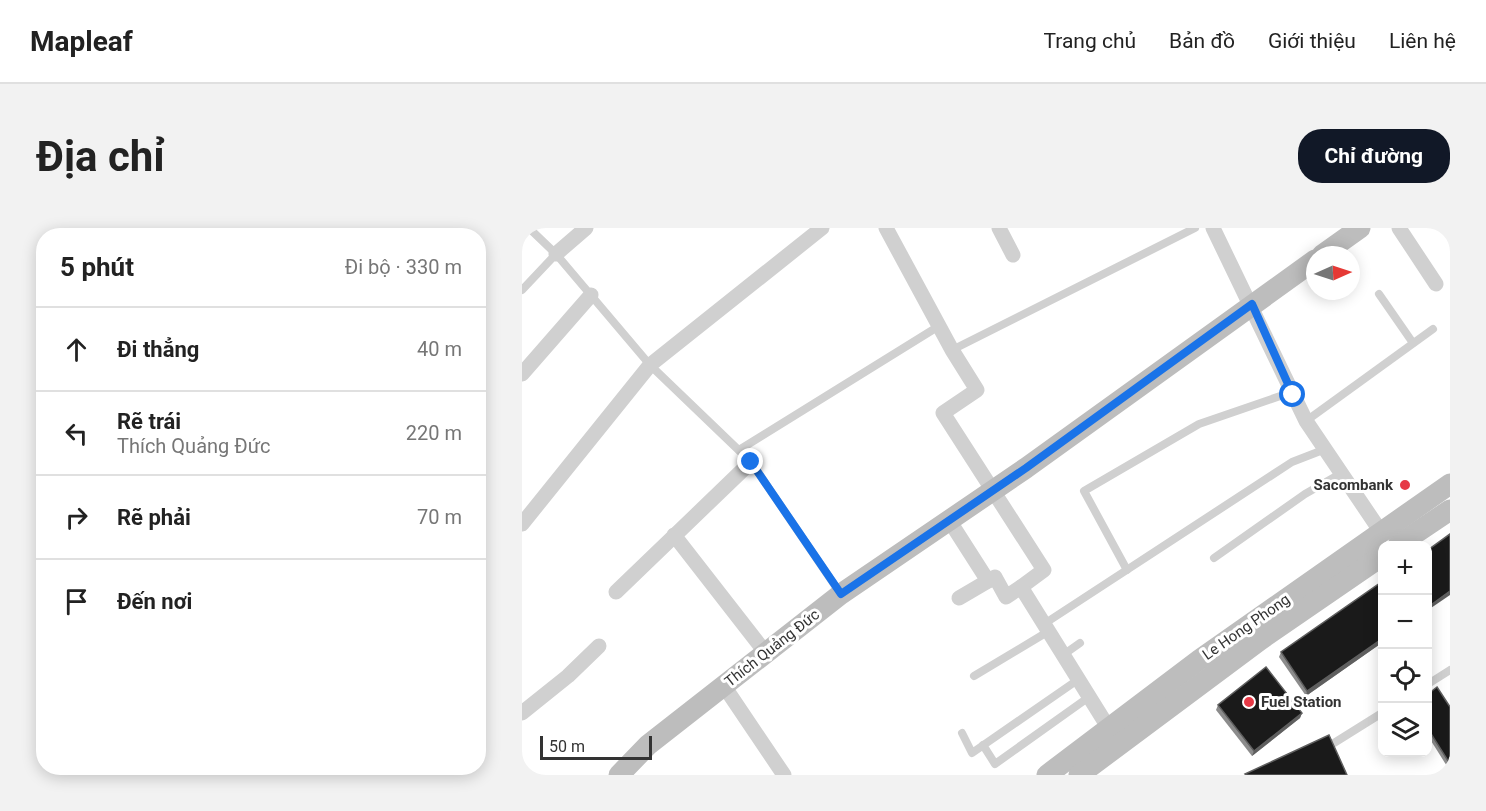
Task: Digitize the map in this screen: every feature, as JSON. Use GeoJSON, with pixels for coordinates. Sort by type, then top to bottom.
{"type":"FeatureCollection","features":[{"type":"Feature","properties":{"kind":"street"},"geometry":{"type":"LineString","coordinates":[[556,254],[586,228]]}},
{"type":"Feature","properties":{"kind":"street"},"geometry":{"type":"LineString","coordinates":[[522,524],[650,365],[822,228]]}},
{"type":"Feature","properties":{"kind":"street"},"geometry":{"type":"LineString","coordinates":[[886,228],[952,350],[978,390],[943,413],[1044,570],[1006,597],[995,577],[958,598]]}},
{"type":"Feature","properties":{"kind":"street"},"geometry":{"type":"LineString","coordinates":[[999,228],[1013,255]]}},
{"type":"Feature","properties":{"kind":"street"},"geometry":{"type":"LineString","coordinates":[[1213,228],[1252,304],[1306,422],[1381,532]]}},
{"type":"Feature","properties":{"kind":"street"},"geometry":{"type":"LineString","coordinates":[[1335,246],[1360,228]]}},
{"type":"Feature","properties":{"kind":"street"},"geometry":{"type":"LineString","coordinates":[[1399,228],[1436,284]]}},
{"type":"Feature","properties":{"kind":"street","name":"Thích Quảng Đức"},"geometry":{"type":"LineString","coordinates":[[618,775],[648,745],[841,594],[992,492],[1306,266]]}},
{"type":"Feature","properties":{"kind":"street"},"geometry":{"type":"LineString","coordinates":[[522,374],[591,295]]}},
{"type":"Feature","properties":{"kind":"street"},"geometry":{"type":"LineString","coordinates":[[616,592],[751,462]]}},
{"type":"Feature","properties":{"kind":"street","name":"Le Hong Phong"},"geometry":{"type":"LineString","coordinates":[[1079,775],[1142,714],[1381,532],[1450,484]]}},
{"type":"Feature","properties":{"kind":"street"},"geometry":{"type":"LineString","coordinates":[[1405,541],[1450,510]]}},
{"type":"Feature","properties":{"kind":"street"},"geometry":{"type":"LineString","coordinates":[[949,520],[988,581]]}},
{"type":"Feature","properties":{"kind":"street"},"geometry":{"type":"LineString","coordinates":[[674,535],[765,652]]}},
{"type":"Feature","properties":{"kind":"street","name":"Le Hong Phong"},"geometry":{"type":"LineString","coordinates":[[1205,668],[1378,559]]}},
{"type":"Feature","properties":{"kind":"street"},"geometry":{"type":"LineString","coordinates":[[1021,587],[1108,727]]}},
{"type":"Feature","properties":{"kind":"street"},"geometry":{"type":"LineString","coordinates":[[522,712],[568,676],[599,646]]}},
{"type":"Feature","properties":{"kind":"street"},"geometry":{"type":"LineString","coordinates":[[724,686],[784,775]]}},
{"type":"Feature","properties":{"kind":"street","name":"Le Hong Phong"},"geometry":{"type":"LineString","coordinates":[[1047,775],[1108,727],[1142,714]]}},
{"type":"Feature","properties":{"kind":"lane"},"geometry":{"type":"LineString","coordinates":[[529,228],[556,254],[650,365],[751,462],[841,594]]}},
{"type":"Feature","properties":{"kind":"lane"},"geometry":{"type":"LineString","coordinates":[[952,350],[1195,228]]}},
{"type":"Feature","properties":{"kind":"lane"},"geometry":{"type":"LineString","coordinates":[[522,290],[556,254]]}},
{"type":"Feature","properties":{"kind":"lane"},"geometry":{"type":"LineString","coordinates":[[1379,294],[1413,344]]}},
{"type":"Feature","properties":{"kind":"lane"},"geometry":{"type":"LineString","coordinates":[[739,450],[939,326]]}},
{"type":"Feature","properties":{"kind":"lane"},"geometry":{"type":"LineString","coordinates":[[1306,422],[1433,328]]}},
{"type":"Feature","properties":{"kind":"lane"},"geometry":{"type":"LineString","coordinates":[[1127,570],[1084,490],[1199,424],[1292,392]]}},
{"type":"Feature","properties":{"kind":"lane"},"geometry":{"type":"LineString","coordinates":[[974,676],[1127,570],[1292,462],[1323,450]]}},
{"type":"Feature","properties":{"kind":"lane"},"geometry":{"type":"LineString","coordinates":[[1214,558],[1305,494],[1340,474]]}},
{"type":"Feature","properties":{"kind":"lane"},"geometry":{"type":"LineString","coordinates":[[1063,655],[1080,643]]}},
{"type":"Feature","properties":{"kind":"lane"},"geometry":{"type":"LineString","coordinates":[[1432,681],[1450,670]]}},
{"type":"Feature","properties":{"kind":"lane"},"geometry":{"type":"LineString","coordinates":[[962,733],[972,753],[1078,679]]}},
{"type":"Feature","properties":{"kind":"lane"},"geometry":{"type":"LineString","coordinates":[[983,745],[995,764],[1089,697]]}},
{"type":"Feature","properties":{"kind":"lane"},"geometry":{"type":"LineString","coordinates":[[1334,743],[1378,715]]}},
{"type":"Feature","properties":{"kind":"building"},"geometry":{"type":"Polygon","coordinates":[[[1450,534],[1450,591],[1432,604],[1432,595],[1432,547],[1450,534]]]}},
{"type":"Feature","properties":{"kind":"building"},"geometry":{"type":"Polygon","coordinates":[[[1378,584],[1378,641],[1307,691],[1281,652],[1378,584]]]}},
{"type":"Feature","properties":{"kind":"building"},"geometry":{"type":"Polygon","coordinates":[[[1266,667],[1302,713],[1254,751],[1218,705],[1266,667]]]}},
{"type":"Feature","properties":{"kind":"building"},"geometry":{"type":"Polygon","coordinates":[[[1437,687],[1450,707],[1450,764],[1432,735],[1432,691],[1437,687]]]}},
{"type":"Feature","properties":{"kind":"building"},"geometry":{"type":"Polygon","coordinates":[[[1329,735],[1347,775],[1245,774],[1329,735]]]}},
{"type":"Feature","properties":{"kind":"place","name":"Sacombank"},"geometry":{"type":"Point","coordinates":[1405,485]}},
{"type":"Feature","properties":{"kind":"place","name":"Fuel Station"},"geometry":{"type":"Point","coordinates":[1249,702]}},
{"type":"Feature","properties":{"kind":"route"},"geometry":{"type":"LineString","coordinates":[[751,462],[841,594],[1026,468],[1252,304],[1293,395]]}}]}
